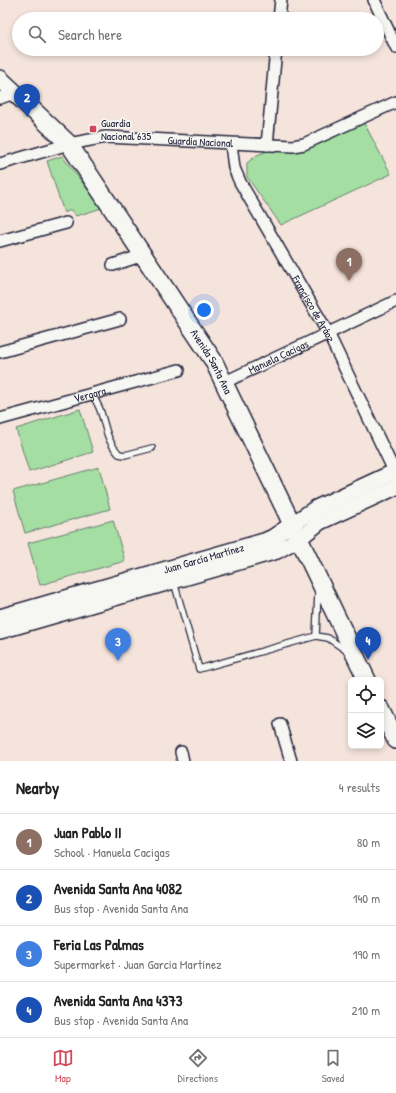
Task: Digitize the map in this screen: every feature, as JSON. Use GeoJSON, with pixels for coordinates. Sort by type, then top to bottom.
{"type":"FeatureCollection","features":[{"type":"Feature","properties":{"kind":"main road","name":"Avenida Santa Ana"},"geometry":{"type":"LineString","coordinates":[[0,79],[7,95],[69,144],[213,360],[225,382],[366,677]]}},
{"type":"Feature","properties":{"kind":"main road","name":"Juan García Martínez"},"geometry":{"type":"LineString","coordinates":[[0,617],[264,541],[316,508],[396,472]]}},
{"type":"Feature","properties":{"kind":"main road","name":"Juan García Martínez"},"geometry":{"type":"LineString","coordinates":[[0,631],[277,551],[300,538],[320,522],[396,487]]}},
{"type":"Feature","properties":{"kind":"main road"},"geometry":{"type":"LineString","coordinates":[[383,713],[396,740]]}},
{"type":"Feature","properties":{"kind":"street"},"geometry":{"type":"LineString","coordinates":[[280,12],[281,0]]}},
{"type":"Feature","properties":{"kind":"street"},"geometry":{"type":"LineString","coordinates":[[374,0],[380,12]]}},
{"type":"Feature","properties":{"kind":"street"},"geometry":{"type":"LineString","coordinates":[[384,21],[396,47]]}},
{"type":"Feature","properties":{"kind":"street"},"geometry":{"type":"LineString","coordinates":[[267,145],[275,56]]}},
{"type":"Feature","properties":{"kind":"street","name":"Guardia Nacional"},"geometry":{"type":"LineString","coordinates":[[0,164],[69,144],[106,137],[293,146],[304,144],[396,102]]}},
{"type":"Feature","properties":{"kind":"street","name":"Francisco de Aráoz"},"geometry":{"type":"LineString","coordinates":[[231,144],[234,168],[240,182],[328,333],[396,472]]}},
{"type":"Feature","properties":{"kind":"street"},"geometry":{"type":"LineString","coordinates":[[0,241],[66,223]]}},
{"type":"Feature","properties":{"kind":"street"},"geometry":{"type":"LineString","coordinates":[[113,265],[143,256]]}},
{"type":"Feature","properties":{"kind":"street","name":"Manuela Cacigas"},"geometry":{"type":"LineString","coordinates":[[225,382],[396,301]]}},
{"type":"Feature","properties":{"kind":"street"},"geometry":{"type":"LineString","coordinates":[[0,352],[120,319]]}},
{"type":"Feature","properties":{"kind":"street","name":"Vergara"},"geometry":{"type":"LineString","coordinates":[[0,419],[179,370]]}},
{"type":"Feature","properties":{"kind":"street"},"geometry":{"type":"LineString","coordinates":[[280,724],[291,761]]}},
{"type":"Feature","properties":{"kind":"lane"},"geometry":{"type":"LineString","coordinates":[[91,394],[99,406],[107,436],[119,454],[125,455],[152,448]]}},
{"type":"Feature","properties":{"kind":"lane"},"geometry":{"type":"LineString","coordinates":[[316,636],[318,576]]}},
{"type":"Feature","properties":{"kind":"lane"},"geometry":{"type":"LineString","coordinates":[[173,582],[199,669],[316,636],[328,638],[338,643],[359,662]]}},
{"type":"Feature","properties":{"kind":"green space"},"geometry":{"type":"Polygon","coordinates":[[[363,121],[391,174],[281,225],[247,177],[247,163],[257,155],[270,150],[301,151],[363,121]]]}},
{"type":"Feature","properties":{"kind":"green space"},"geometry":{"type":"Polygon","coordinates":[[[62,156],[102,208],[76,216],[71,210],[64,213],[47,161],[62,156]]]}},
{"type":"Feature","properties":{"kind":"green space"},"geometry":{"type":"Polygon","coordinates":[[[80,409],[93,452],[29,472],[16,429],[80,409]]]}},
{"type":"Feature","properties":{"kind":"green space"},"geometry":{"type":"Polygon","coordinates":[[[99,467],[110,509],[25,533],[13,491],[99,467]]]}},
{"type":"Feature","properties":{"kind":"green space"},"geometry":{"type":"Polygon","coordinates":[[[113,520],[125,561],[40,585],[28,543],[113,520]]]}},
{"type":"Feature","properties":{"kind":"place","name":"Avenida Santa Ana 4082"},"geometry":{"type":"Point","coordinates":[27,117]}},
{"type":"Feature","properties":{"kind":"place","name":"Guardia Nacional 635"},"geometry":{"type":"Point","coordinates":[93,129]}},
{"type":"Feature","properties":{"kind":"place","name":"Juan Pablo II"},"geometry":{"type":"Point","coordinates":[349,281]}},
{"type":"Feature","properties":{"kind":"place","name":"Avenida Santa Ana 4373"},"geometry":{"type":"Point","coordinates":[368,660]}},
{"type":"Feature","properties":{"kind":"place","name":"Feria Las Palmas"},"geometry":{"type":"Point","coordinates":[118,661]}}]}
